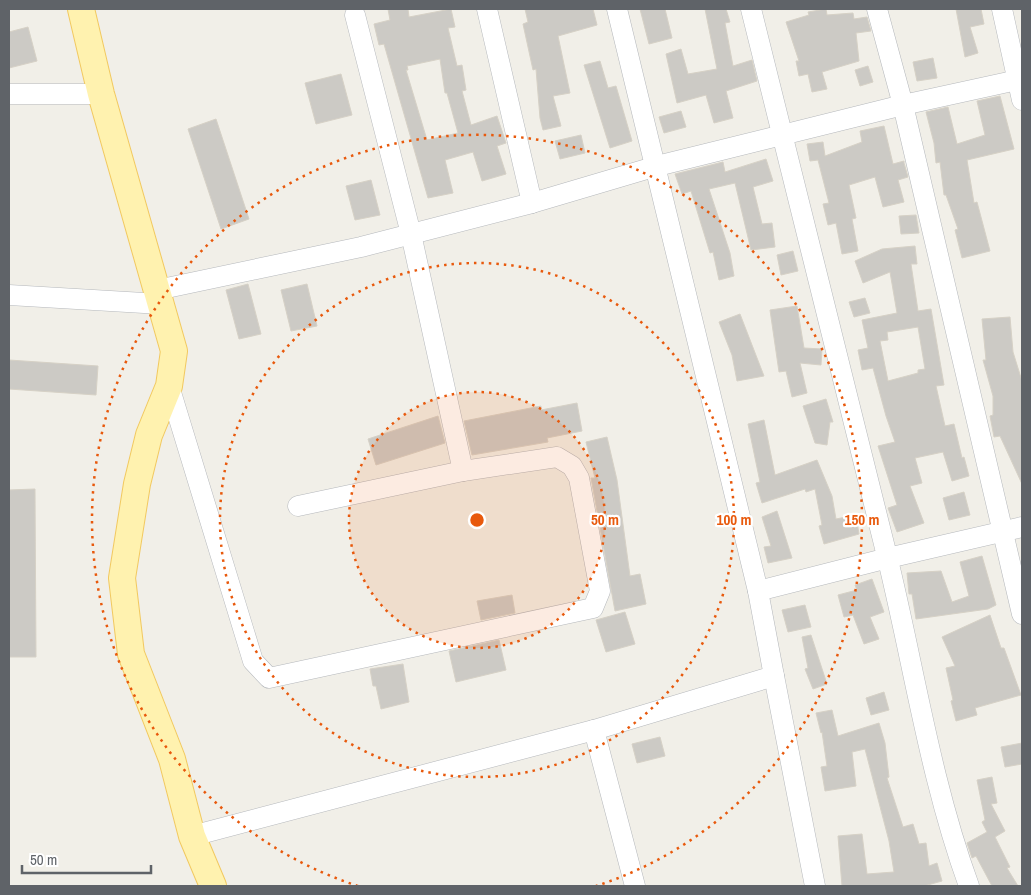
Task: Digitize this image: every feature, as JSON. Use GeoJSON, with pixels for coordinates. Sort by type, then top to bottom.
{"type":"FeatureCollection","features":[{"type":"Feature","properties":{"kind":"main road"},"geometry":{"type":"LineString","coordinates":[[81,9],[101,94],[174,351],[169,386],[147,443],[137,484],[122,578],[131,654],[172,759],[192,836],[214,886]]}},
{"type":"Feature","properties":{"kind":"street"},"geometry":{"type":"LineString","coordinates":[[487,9],[532,203]]}},
{"type":"Feature","properties":{"kind":"street"},"geometry":{"type":"LineString","coordinates":[[617,9],[657,166],[758,591],[815,886]]}},
{"type":"Feature","properties":{"kind":"street"},"geometry":{"type":"LineString","coordinates":[[751,9],[888,558],[938,793],[950,836],[969,886]]}},
{"type":"Feature","properties":{"kind":"street"},"geometry":{"type":"LineString","coordinates":[[877,9],[903,105],[1022,614]]}},
{"type":"Feature","properties":{"kind":"street"},"geometry":{"type":"LineString","coordinates":[[1002,9],[1020,80],[1022,100]]}},
{"type":"Feature","properties":{"kind":"street"},"geometry":{"type":"LineString","coordinates":[[355,15],[411,234],[463,472]]}},
{"type":"Feature","properties":{"kind":"street"},"geometry":{"type":"LineString","coordinates":[[9,295],[159,297],[532,203],[657,166],[903,105],[1020,80]]}},
{"type":"Feature","properties":{"kind":"street"},"geometry":{"type":"LineString","coordinates":[[9,94],[101,94]]}},
{"type":"Feature","properties":{"kind":"street"},"geometry":{"type":"LineString","coordinates":[[169,386],[254,661],[269,678],[593,608],[600,591],[579,478],[572,466],[557,457],[463,472],[298,506]]}},
{"type":"Feature","properties":{"kind":"street"},"geometry":{"type":"LineString","coordinates":[[758,591],[1022,527]]}},
{"type":"Feature","properties":{"kind":"street"},"geometry":{"type":"LineString","coordinates":[[192,836],[594,730],[774,676]]}},
{"type":"Feature","properties":{"kind":"street"},"geometry":{"type":"LineString","coordinates":[[594,730],[635,886]]}},
{"type":"Feature","properties":{"kind":"building"},"geometry":{"type":"Polygon","coordinates":[[[388,9],[408,9],[409,17],[451,9],[455,27],[448,28],[457,66],[462,65],[466,90],[462,91],[471,125],[497,116],[506,143],[497,146],[506,174],[482,181],[473,152],[445,160],[453,193],[428,198],[384,44],[379,45],[374,24],[390,20],[388,9]],[[440,59],[407,66],[408,70],[406,70],[427,140],[458,133],[447,93],[445,93],[440,59]]]}},
{"type":"Feature","properties":{"kind":"building"},"geometry":{"type":"Polygon","coordinates":[[[525,9],[593,9],[597,25],[558,36],[570,93],[553,96],[561,126],[543,130],[540,118],[536,69],[533,70],[523,24],[528,22],[525,9]]]}},
{"type":"Feature","properties":{"kind":"building"},"geometry":{"type":"Polygon","coordinates":[[[640,9],[665,9],[672,38],[649,44],[640,9]]]}},
{"type":"Feature","properties":{"kind":"building"},"geometry":{"type":"Polygon","coordinates":[[[705,9],[726,9],[730,22],[725,23],[733,66],[752,60],[757,81],[726,91],[733,118],[714,123],[706,95],[677,103],[666,54],[681,49],[688,74],[717,69],[705,9]]]}},
{"type":"Feature","properties":{"kind":"building"},"geometry":{"type":"Polygon","coordinates":[[[826,9],[827,15],[853,13],[854,19],[867,17],[871,31],[856,33],[859,61],[822,72],[827,89],[812,92],[808,74],[799,76],[796,61],[799,61],[786,22],[809,15],[808,12],[826,9]]]}},
{"type":"Feature","properties":{"kind":"building"},"geometry":{"type":"Polygon","coordinates":[[[956,9],[981,9],[984,24],[970,27],[978,53],[965,57],[956,9]]]}},
{"type":"Feature","properties":{"kind":"building"},"geometry":{"type":"Polygon","coordinates":[[[28,27],[37,61],[9,68],[9,32],[28,27]]]}},
{"type":"Feature","properties":{"kind":"building"},"geometry":{"type":"Polygon","coordinates":[[[933,58],[937,78],[917,81],[913,62],[933,58]]]}},
{"type":"Feature","properties":{"kind":"building"},"geometry":{"type":"Polygon","coordinates":[[[600,61],[608,88],[616,86],[632,141],[610,148],[584,65],[600,61]]]}},
{"type":"Feature","properties":{"kind":"building"},"geometry":{"type":"Polygon","coordinates":[[[868,66],[873,82],[860,86],[855,70],[868,66]]]}},
{"type":"Feature","properties":{"kind":"building"},"geometry":{"type":"Polygon","coordinates":[[[341,74],[352,115],[316,124],[305,83],[341,74]]]}},
{"type":"Feature","properties":{"kind":"building"},"geometry":{"type":"Polygon","coordinates":[[[1000,96],[1014,149],[967,160],[974,203],[977,202],[990,251],[962,258],[955,230],[958,229],[946,195],[944,195],[940,162],[936,163],[934,143],[926,112],[948,107],[957,144],[985,135],[977,101],[1000,96]]]}},
{"type":"Feature","properties":{"kind":"building"},"geometry":{"type":"Polygon","coordinates":[[[681,111],[686,127],[664,133],[659,117],[681,111]]]}},
{"type":"Feature","properties":{"kind":"building"},"geometry":{"type":"Polygon","coordinates":[[[216,119],[249,219],[221,229],[188,129],[216,119]]]}},
{"type":"Feature","properties":{"kind":"building"},"geometry":{"type":"Polygon","coordinates":[[[884,126],[893,164],[904,161],[908,177],[898,180],[904,202],[883,207],[875,177],[849,185],[856,218],[852,219],[858,251],[842,254],[836,223],[828,225],[823,204],[829,203],[818,160],[810,161],[807,144],[823,142],[825,156],[862,142],[860,131],[884,126]]]}},
{"type":"Feature","properties":{"kind":"building"},"geometry":{"type":"Polygon","coordinates":[[[581,135],[585,153],[560,159],[555,141],[581,135]]]}},
{"type":"Feature","properties":{"kind":"building"},"geometry":{"type":"Polygon","coordinates":[[[766,159],[773,181],[753,187],[762,224],[772,223],[775,247],[751,250],[735,183],[709,189],[730,253],[734,276],[719,280],[713,252],[710,253],[691,191],[682,194],[675,174],[723,162],[725,172],[766,159]]]}},
{"type":"Feature","properties":{"kind":"building"},"geometry":{"type":"Polygon","coordinates":[[[371,180],[380,215],[355,220],[346,186],[371,180]]]}},
{"type":"Feature","properties":{"kind":"building"},"geometry":{"type":"Polygon","coordinates":[[[916,215],[919,233],[901,234],[899,216],[916,215]]]}},
{"type":"Feature","properties":{"kind":"building"},"geometry":{"type":"Polygon","coordinates":[[[915,246],[917,264],[911,264],[918,311],[931,309],[944,385],[936,386],[945,426],[954,424],[962,458],[964,457],[969,476],[952,481],[943,452],[915,458],[922,483],[910,486],[924,523],[897,532],[888,508],[897,505],[878,446],[895,442],[873,368],[862,370],[858,350],[868,348],[862,320],[897,313],[890,272],[863,283],[855,261],[882,249],[915,246]],[[918,327],[887,332],[888,340],[880,341],[888,381],[918,373],[918,370],[925,369],[918,327]]]}},
{"type":"Feature","properties":{"kind":"building"},"geometry":{"type":"Polygon","coordinates":[[[793,251],[798,271],[781,275],[777,255],[793,251]]]}},
{"type":"Feature","properties":{"kind":"building"},"geometry":{"type":"Polygon","coordinates":[[[248,284],[261,334],[239,339],[226,290],[248,284]]]}},
{"type":"Feature","properties":{"kind":"building"},"geometry":{"type":"Polygon","coordinates":[[[307,284],[317,326],[291,331],[281,290],[307,284]]]}},
{"type":"Feature","properties":{"kind":"building"},"geometry":{"type":"Polygon","coordinates":[[[865,298],[870,313],[854,317],[849,302],[865,298]]]}},
{"type":"Feature","properties":{"kind":"building"},"geometry":{"type":"Polygon","coordinates":[[[797,306],[804,348],[822,349],[821,365],[800,363],[807,393],[792,397],[786,371],[779,372],[770,310],[797,306]]]}},
{"type":"Feature","properties":{"kind":"building"},"geometry":{"type":"Polygon","coordinates":[[[740,314],[764,376],[737,381],[732,355],[719,322],[740,314]]]}},
{"type":"Feature","properties":{"kind":"building"},"geometry":{"type":"Polygon","coordinates":[[[1010,317],[1013,352],[1022,381],[1022,484],[1000,436],[994,437],[990,416],[993,415],[993,396],[983,360],[986,360],[982,319],[1010,317]]]}},
{"type":"Feature","properties":{"kind":"building"},"geometry":{"type":"Polygon","coordinates":[[[9,360],[98,366],[96,395],[9,389],[9,360]]]}},
{"type":"Feature","properties":{"kind":"building"},"geometry":{"type":"Polygon","coordinates":[[[826,399],[833,422],[830,422],[827,445],[815,443],[803,406],[826,399]]]}},
{"type":"Feature","properties":{"kind":"building"},"geometry":{"type":"Polygon","coordinates":[[[577,403],[582,431],[547,438],[548,442],[472,455],[464,421],[541,406],[541,410],[577,403]]]}},
{"type":"Feature","properties":{"kind":"building"},"geometry":{"type":"Polygon","coordinates":[[[438,416],[445,443],[376,465],[368,439],[438,416]]]}},
{"type":"Feature","properties":{"kind":"building"},"geometry":{"type":"Polygon","coordinates":[[[764,420],[775,475],[817,460],[832,496],[836,519],[856,515],[859,534],[824,544],[819,526],[822,525],[815,489],[806,492],[805,489],[762,503],[756,483],[760,482],[748,424],[764,420]]]}},
{"type":"Feature","properties":{"kind":"building"},"geometry":{"type":"Polygon","coordinates":[[[607,437],[617,480],[630,576],[640,574],[646,604],[615,611],[591,478],[595,478],[586,442],[607,437]]]}},
{"type":"Feature","properties":{"kind":"building"},"geometry":{"type":"Polygon","coordinates":[[[35,489],[36,657],[9,657],[9,490],[35,489]]]}},
{"type":"Feature","properties":{"kind":"building"},"geometry":{"type":"Polygon","coordinates":[[[964,492],[970,515],[949,520],[943,498],[964,492]]]}},
{"type":"Feature","properties":{"kind":"building"},"geometry":{"type":"Polygon","coordinates":[[[777,511],[792,558],[768,563],[764,547],[771,546],[762,517],[777,511]]]}},
{"type":"Feature","properties":{"kind":"building"},"geometry":{"type":"Polygon","coordinates":[[[982,556],[996,605],[988,609],[916,619],[912,594],[909,594],[907,573],[941,571],[952,602],[969,596],[960,562],[982,556]]]}},
{"type":"Feature","properties":{"kind":"building"},"geometry":{"type":"Polygon","coordinates":[[[872,579],[884,612],[870,617],[879,639],[864,644],[853,615],[844,617],[838,595],[857,590],[855,585],[872,579]]]}},
{"type":"Feature","properties":{"kind":"building"},"geometry":{"type":"Polygon","coordinates":[[[512,595],[515,613],[481,620],[477,601],[512,595]]]}},
{"type":"Feature","properties":{"kind":"building"},"geometry":{"type":"Polygon","coordinates":[[[805,605],[811,627],[788,632],[782,610],[805,605]]]}},
{"type":"Feature","properties":{"kind":"building"},"geometry":{"type":"Polygon","coordinates":[[[625,612],[635,644],[606,652],[596,620],[625,612]]]}},
{"type":"Feature","properties":{"kind":"building"},"geometry":{"type":"Polygon","coordinates":[[[990,615],[1001,648],[1004,648],[1021,695],[975,708],[977,715],[956,721],[946,668],[955,666],[942,637],[990,615]]]}},
{"type":"Feature","properties":{"kind":"building"},"geometry":{"type":"Polygon","coordinates":[[[811,635],[827,684],[813,689],[805,669],[808,668],[802,637],[811,635]]]}},
{"type":"Feature","properties":{"kind":"building"},"geometry":{"type":"Polygon","coordinates":[[[499,640],[506,670],[456,682],[449,651],[499,640]]]}},
{"type":"Feature","properties":{"kind":"building"},"geometry":{"type":"Polygon","coordinates":[[[403,664],[409,702],[381,709],[376,686],[373,686],[370,669],[403,664]]]}},
{"type":"Feature","properties":{"kind":"building"},"geometry":{"type":"Polygon","coordinates":[[[884,692],[889,710],[871,715],[866,698],[884,692]]]}},
{"type":"Feature","properties":{"kind":"building"},"geometry":{"type":"Polygon","coordinates":[[[832,710],[838,736],[879,723],[885,743],[889,777],[887,778],[903,827],[913,824],[919,844],[926,843],[929,866],[937,863],[942,881],[924,886],[842,886],[838,836],[862,834],[867,874],[894,872],[889,841],[865,749],[852,752],[856,786],[825,791],[821,767],[827,766],[822,732],[816,713],[832,710]]]}},
{"type":"Feature","properties":{"kind":"building"},"geometry":{"type":"Polygon","coordinates":[[[660,737],[665,756],[637,763],[632,744],[660,737]]]}},
{"type":"Feature","properties":{"kind":"building"},"geometry":{"type":"Polygon","coordinates":[[[1022,743],[1022,764],[1005,767],[1001,747],[1022,743]]]}},
{"type":"Feature","properties":{"kind":"building"},"geometry":{"type":"Polygon","coordinates":[[[992,777],[997,803],[991,804],[1005,831],[995,837],[1010,867],[1007,868],[1018,886],[992,886],[976,856],[972,858],[967,843],[987,832],[982,822],[985,820],[977,780],[992,777]]]}}]}
